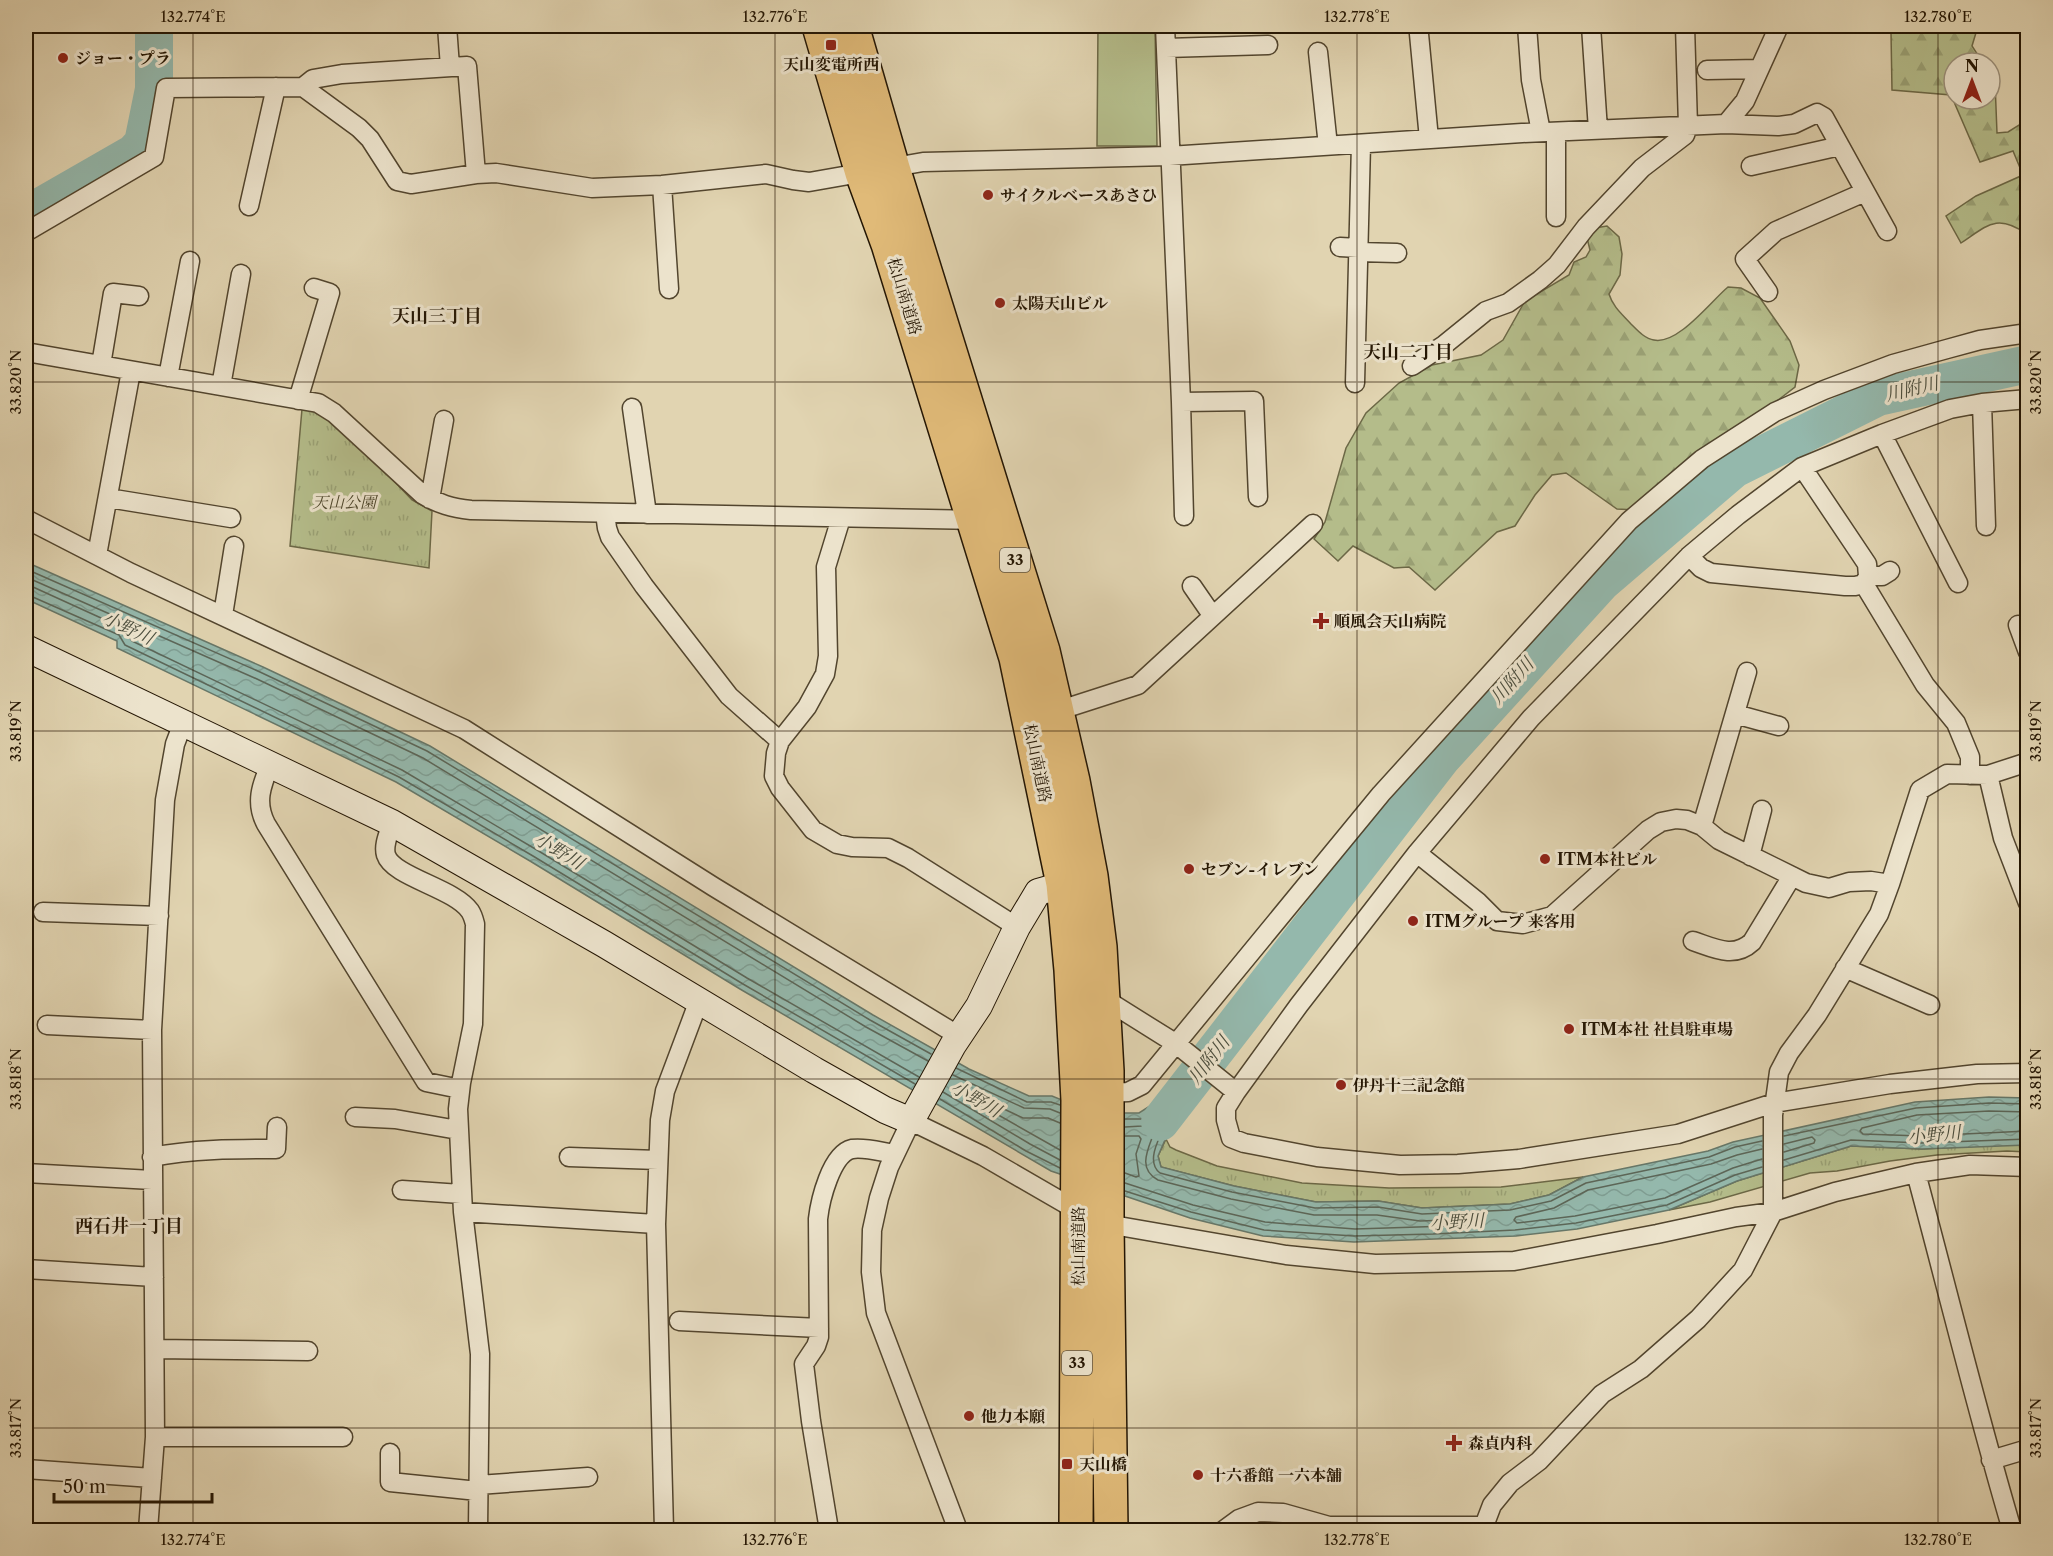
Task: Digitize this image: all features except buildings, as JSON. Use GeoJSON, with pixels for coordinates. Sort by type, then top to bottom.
{"type":"FeatureCollection","features":[{"type":"Feature","properties":{"kind":"highway","name":"松山南道路"},"geometry":{"type":"LineString","coordinates":[[819,26],[878,171],[987,519],[1043,651],[1042,715],[1073,781],[1077,880],[1071,970],[1098,1100]]}},
{"type":"Feature","properties":{"kind":"highway","name":"松山南道路"},"geometry":{"type":"LineString","coordinates":[[852,26],[878,171]]}},
{"type":"Feature","properties":{"kind":"highway","name":"松山南道路"},"geometry":{"type":"LineString","coordinates":[[1076,1530],[1103,998],[1100,947],[1077,880]]}},
{"type":"Feature","properties":{"kind":"highway","name":"松山南道路"},"geometry":{"type":"LineString","coordinates":[[1092,1209],[1111,1530]]}},
{"type":"Feature","properties":{"kind":"street"},"geometry":{"type":"LineString","coordinates":[[447,26],[450,67]]}},
{"type":"Feature","properties":{"kind":"street"},"geometry":{"type":"LineString","coordinates":[[1165,26],[1184,516]]}},
{"type":"Feature","properties":{"kind":"street"},"geometry":{"type":"LineString","coordinates":[[1527,26],[1531,80],[1548,132],[1556,217]]}},
{"type":"Feature","properties":{"kind":"street"},"geometry":{"type":"LineString","coordinates":[[1591,26],[1598,130]]}},
{"type":"Feature","properties":{"kind":"street"},"geometry":{"type":"LineString","coordinates":[[1412,366],[1444,345],[1486,311],[1508,303],[1540,280],[1557,265],[1586,227],[1642,168],[1685,135],[1688,126],[1685,26]]}},
{"type":"Feature","properties":{"kind":"street"},"geometry":{"type":"LineString","coordinates":[[1726,124],[1745,101],[1779,26]]}},
{"type":"Feature","properties":{"kind":"street"},"geometry":{"type":"LineString","coordinates":[[1419,34],[1429,139]]}},
{"type":"Feature","properties":{"kind":"street"},"geometry":{"type":"LineString","coordinates":[[1166,48],[1268,45]]}},
{"type":"Feature","properties":{"kind":"street"},"geometry":{"type":"LineString","coordinates":[[1318,52],[1328,146]]}},
{"type":"Feature","properties":{"kind":"street"},"geometry":{"type":"LineString","coordinates":[[26,232],[154,157],[166,88],[303,87],[313,80],[342,74],[467,66],[476,174]]}},
{"type":"Feature","properties":{"kind":"street"},"geometry":{"type":"LineString","coordinates":[[1707,70],[1759,69]]}},
{"type":"Feature","properties":{"kind":"street"},"geometry":{"type":"LineString","coordinates":[[249,206],[276,87]]}},
{"type":"Feature","properties":{"kind":"street"},"geometry":{"type":"LineString","coordinates":[[303,87],[359,128],[370,139],[397,181],[411,184],[476,174],[515,175],[592,188],[662,185],[766,174],[809,182],[923,162],[1169,156],[1548,132],[1726,124],[1778,126],[1794,124],[1817,113],[1824,117],[1887,231]]}},
{"type":"Feature","properties":{"kind":"street"},"geometry":{"type":"LineString","coordinates":[[1355,383],[1361,144]]}},
{"type":"Feature","properties":{"kind":"street"},"geometry":{"type":"LineString","coordinates":[[1751,166],[1840,146]]}},
{"type":"Feature","properties":{"kind":"street"},"geometry":{"type":"LineString","coordinates":[[662,185],[669,289]]}},
{"type":"Feature","properties":{"kind":"street"},"geometry":{"type":"LineString","coordinates":[[1768,292],[1745,259],[1776,231],[1865,192]]}},
{"type":"Feature","properties":{"kind":"street"},"geometry":{"type":"LineString","coordinates":[[1340,247],[1397,254]]}},
{"type":"Feature","properties":{"kind":"street"},"geometry":{"type":"LineString","coordinates":[[168,377],[190,261]]}},
{"type":"Feature","properties":{"kind":"street"},"geometry":{"type":"LineString","coordinates":[[221,386],[241,274]]}},
{"type":"Feature","properties":{"kind":"street"},"geometry":{"type":"LineString","coordinates":[[298,400],[330,293],[314,288]]}},
{"type":"Feature","properties":{"kind":"street"},"geometry":{"type":"LineString","coordinates":[[101,365],[113,293],[139,296]]}},
{"type":"Feature","properties":{"kind":"street"},"geometry":{"type":"LineString","coordinates":[[1098,1100],[1128,1092],[1142,1085],[1381,794],[1629,520],[1702,459],[1775,412],[1824,390],[1893,364],[1980,340],[2028,333]]}},
{"type":"Feature","properties":{"kind":"street"},"geometry":{"type":"LineString","coordinates":[[26,352],[318,403],[334,413],[422,494],[448,507],[471,510],[647,514],[987,519]]}},
{"type":"Feature","properties":{"kind":"street"},"geometry":{"type":"LineString","coordinates":[[97,555],[131,371]]}},
{"type":"Feature","properties":{"kind":"street"},"geometry":{"type":"LineString","coordinates":[[2028,399],[1982,403],[1950,409],[1802,467],[1738,515],[1689,556],[1531,718],[1417,854],[1299,1005],[1231,1087],[1226,1120],[1231,1138],[1244,1143],[1317,1157],[1400,1165],[1458,1164],[1520,1159],[1678,1134],[1774,1109],[1901,1083],[1977,1074],[2028,1072]]}},
{"type":"Feature","properties":{"kind":"street"},"geometry":{"type":"LineString","coordinates":[[1181,402],[1254,401],[1258,497]]}},
{"type":"Feature","properties":{"kind":"street"},"geometry":{"type":"LineString","coordinates":[[1982,403],[1986,526]]}},
{"type":"Feature","properties":{"kind":"street"},"geometry":{"type":"LineString","coordinates":[[632,408],[647,514]]}},
{"type":"Feature","properties":{"kind":"street"},"geometry":{"type":"LineString","coordinates":[[430,499],[444,420]]}},
{"type":"Feature","properties":{"kind":"street"},"geometry":{"type":"LineString","coordinates":[[1882,434],[1958,583]]}},
{"type":"Feature","properties":{"kind":"street"},"geometry":{"type":"LineString","coordinates":[[1802,467],[1867,564],[1866,580],[1925,685],[1956,723],[1979,775],[2026,900]]}},
{"type":"Feature","properties":{"kind":"street"},"geometry":{"type":"LineString","coordinates":[[108,498],[231,518]]}},
{"type":"Feature","properties":{"kind":"street"},"geometry":{"type":"LineString","coordinates":[[605,513],[610,537],[705,666],[729,696],[780,741]]}},
{"type":"Feature","properties":{"kind":"street"},"geometry":{"type":"LineString","coordinates":[[841,518],[826,567],[828,656],[825,674],[807,707],[780,741],[776,753],[774,776],[780,788],[813,830],[837,844],[852,847],[888,848],[908,858],[1017,927]]}},
{"type":"Feature","properties":{"kind":"street"},"geometry":{"type":"LineString","coordinates":[[26,519],[464,729],[956,1041]]}},
{"type":"Feature","properties":{"kind":"street"},"geometry":{"type":"LineString","coordinates":[[1042,715],[1138,685],[1313,524]]}},
{"type":"Feature","properties":{"kind":"street"},"geometry":{"type":"LineString","coordinates":[[223,615],[234,546]]}},
{"type":"Feature","properties":{"kind":"street"},"geometry":{"type":"LineString","coordinates":[[1689,556],[1701,568],[1711,573],[1845,586],[1855,586],[1890,571]]}},
{"type":"Feature","properties":{"kind":"street"},"geometry":{"type":"LineString","coordinates":[[1192,586],[1212,615]]}},
{"type":"Feature","properties":{"kind":"street"},"geometry":{"type":"LineString","coordinates":[[2018,625],[2028,652]]}},
{"type":"Feature","properties":{"kind":"street"},"geometry":{"type":"LineString","coordinates":[[26,648],[392,824],[604,944],[698,1003],[885,1110],[913,1115],[983,1156],[1092,1209],[1286,1255],[1375,1264],[1514,1261],[1736,1217],[1773,1206],[1916,1173],[1970,1165],[2027,1167]]}},
{"type":"Feature","properties":{"kind":"street"},"geometry":{"type":"LineString","coordinates":[[1702,826],[1747,672]]}},
{"type":"Feature","properties":{"kind":"street"},"geometry":{"type":"LineString","coordinates":[[1734,714],[1779,726]]}},
{"type":"Feature","properties":{"kind":"street"},"geometry":{"type":"LineString","coordinates":[[148,1530],[155,1437],[152,1030],[165,800],[175,744],[183,723]]}},
{"type":"Feature","properties":{"kind":"street"},"geometry":{"type":"LineString","coordinates":[[1224,1530],[1239,1519],[1258,1512],[1283,1513],[1329,1526],[1484,1528],[1492,1505],[1510,1483],[1539,1461],[1602,1394],[1641,1369],[1698,1319],[1743,1270],[1773,1206],[1774,1109],[1779,1072],[1879,914],[1920,790],[1947,774],[1979,775],[2028,762]]}},
{"type":"Feature","properties":{"kind":"street"},"geometry":{"type":"LineString","coordinates":[[270,765],[260,792],[261,815],[266,824],[426,1082],[460,1089]]}},
{"type":"Feature","properties":{"kind":"street"},"geometry":{"type":"LineString","coordinates":[[1750,856],[1762,810]]}},
{"type":"Feature","properties":{"kind":"street"},"geometry":{"type":"LineString","coordinates":[[1417,854],[1478,902],[1497,921],[1523,924],[1552,915],[1648,830],[1661,822],[1676,819],[1687,820],[1702,826],[1719,840],[1806,883],[1829,888],[1850,882],[1871,881],[1890,884]]}},
{"type":"Feature","properties":{"kind":"street"},"geometry":{"type":"LineString","coordinates":[[392,824],[386,843],[386,856],[395,867],[456,898],[470,911],[475,924],[473,1024],[460,1089],[458,1130],[461,1194],[480,1354],[478,1530]]}},
{"type":"Feature","properties":{"kind":"street"},"geometry":{"type":"LineString","coordinates":[[1693,941],[1729,952],[1746,948],[1752,942],[1792,876]]}},
{"type":"Feature","properties":{"kind":"street"},"geometry":{"type":"LineString","coordinates":[[958,1530],[876,1313],[871,1272],[872,1230],[879,1198],[895,1154],[913,1115],[979,1006],[1017,927],[1038,892],[1077,880]]}},
{"type":"Feature","properties":{"kind":"street"},"geometry":{"type":"LineString","coordinates":[[43,912],[159,915]]}},
{"type":"Feature","properties":{"kind":"street"},"geometry":{"type":"LineString","coordinates":[[1845,968],[1930,1005]]}},
{"type":"Feature","properties":{"kind":"street"},"geometry":{"type":"LineString","coordinates":[[1103,998],[1176,1045],[1231,1087]]}},
{"type":"Feature","properties":{"kind":"street"},"geometry":{"type":"LineString","coordinates":[[664,1530],[656,1224],[661,1104],[698,1003]]}},
{"type":"Feature","properties":{"kind":"street"},"geometry":{"type":"LineString","coordinates":[[47,1025],[152,1030]]}},
{"type":"Feature","properties":{"kind":"street"},"geometry":{"type":"LineString","coordinates":[[355,1117],[394,1119],[458,1130]]}},
{"type":"Feature","properties":{"kind":"street"},"geometry":{"type":"LineString","coordinates":[[152,1157],[182,1151],[276,1149],[277,1127]]}},
{"type":"Feature","properties":{"kind":"street"},"geometry":{"type":"LineString","coordinates":[[829,1530],[804,1364],[816,1346],[819,1328],[818,1219],[820,1201],[826,1183],[841,1156],[849,1150],[863,1148],[895,1154]]}},
{"type":"Feature","properties":{"kind":"street"},"geometry":{"type":"LineString","coordinates":[[569,1157],[658,1160]]}},
{"type":"Feature","properties":{"kind":"street"},"geometry":{"type":"LineString","coordinates":[[26,1173],[152,1180]]}},
{"type":"Feature","properties":{"kind":"street"},"geometry":{"type":"LineString","coordinates":[[1916,1173],[1991,1460],[2012,1530]]}},
{"type":"Feature","properties":{"kind":"street"},"geometry":{"type":"LineString","coordinates":[[402,1190],[461,1194]]}},
{"type":"Feature","properties":{"kind":"street"},"geometry":{"type":"LineString","coordinates":[[463,1212],[656,1224]]}},
{"type":"Feature","properties":{"kind":"street"},"geometry":{"type":"LineString","coordinates":[[26,1269],[154,1277]]}},
{"type":"Feature","properties":{"kind":"street"},"geometry":{"type":"LineString","coordinates":[[679,1321],[819,1328]]}},
{"type":"Feature","properties":{"kind":"street"},"geometry":{"type":"LineString","coordinates":[[155,1349],[308,1351]]}},
{"type":"Feature","properties":{"kind":"street"},"geometry":{"type":"LineString","coordinates":[[155,1437],[343,1437]]}},
{"type":"Feature","properties":{"kind":"street"},"geometry":{"type":"LineString","coordinates":[[1991,1460],[2028,1449]]}},
{"type":"Feature","properties":{"kind":"street"},"geometry":{"type":"LineString","coordinates":[[390,1453],[390,1482],[478,1488],[588,1477]]}},
{"type":"Feature","properties":{"kind":"street"},"geometry":{"type":"LineString","coordinates":[[26,1469],[152,1478]]}},
{"type":"Feature","properties":{"kind":"green space"},"geometry":{"type":"Polygon","coordinates":[[[1098,26],[1155,26],[1157,146],[1097,146],[1098,26]]]}},
{"type":"Feature","properties":{"kind":"green space"},"geometry":{"type":"Polygon","coordinates":[[[1877,26],[1978,26],[1972,46],[1975,51],[1942,51],[1942,94],[1892,90],[1891,33],[1877,26]]]}},
{"type":"Feature","properties":{"kind":"green space"},"geometry":{"type":"Polygon","coordinates":[[[1958,111],[1996,111],[1997,133],[2008,132],[2027,120],[2027,234],[2008,224],[2000,223],[1986,227],[1961,243],[1946,216],[1976,196],[2023,175],[2013,151],[1980,162],[1958,111]]]}},
{"type":"Feature","properties":{"kind":"green space"},"geometry":{"type":"Polygon","coordinates":[[[1607,226],[1619,237],[1622,254],[1620,275],[1609,294],[1618,310],[1641,334],[1654,340],[1663,340],[1673,336],[1694,321],[1728,287],[1741,288],[1760,298],[1790,341],[1799,365],[1795,387],[1636,510],[1617,509],[1566,473],[1552,475],[1535,495],[1515,526],[1497,532],[1435,590],[1409,567],[1394,568],[1353,546],[1338,561],[1314,539],[1325,522],[1346,448],[1366,413],[1399,383],[1432,365],[1481,355],[1503,340],[1525,301],[1569,275],[1574,262],[1586,257],[1590,250],[1587,238],[1595,228],[1607,226]]]}},
{"type":"Feature","properties":{"kind":"green space","name":"天山公園"},"geometry":{"type":"Polygon","coordinates":[[[309,408],[330,420],[377,463],[412,500],[432,511],[429,568],[290,546],[302,409],[309,408]]]}},
{"type":"Feature","properties":{"kind":"green space"},"geometry":{"type":"Polygon","coordinates":[[[1166,1139],[1170,1147],[1217,1166],[1302,1183],[1389,1188],[1501,1187],[1583,1177],[1549,1195],[1510,1204],[1422,1208],[1378,1201],[1316,1202],[1234,1186],[1161,1167],[1158,1156],[1166,1139]]]}},
{"type":"Feature","properties":{"kind":"green space"},"geometry":{"type":"Polygon","coordinates":[[[2027,1145],[2027,1152],[1937,1155],[1837,1171],[1810,1173],[1710,1202],[1669,1210],[1737,1181],[1851,1146],[1922,1149],[2027,1145]]]}},
{"type":"Feature","properties":{"kind":"water","name":"小野川"},"geometry":{"type":"Polygon","coordinates":[[[26,562],[263,667],[430,746],[873,1015],[969,1069],[1029,1096],[1052,1096],[1094,1113],[1139,1113],[1191,1080],[1158,1156],[1161,1167],[1234,1186],[1316,1202],[1378,1201],[1422,1208],[1510,1204],[1549,1195],[1583,1177],[1708,1151],[1733,1142],[1915,1102],[1989,1097],[2027,1098],[2027,1145],[1922,1149],[1851,1146],[1737,1181],[1669,1210],[1577,1229],[1516,1236],[1354,1242],[1263,1236],[1190,1218],[1051,1171],[740,989],[396,782],[117,648],[117,641],[26,599],[26,562]]]}},
{"type":"Feature","properties":{"kind":"waterway"},"geometry":{"type":"LineString","coordinates":[[26,215],[134,153],[143,143],[154,89],[154,26]]}},
{"type":"Feature","properties":{"kind":"waterway","name":"川附川"},"geometry":{"type":"LineString","coordinates":[[1160,1122],[1441,759],[1602,582],[1734,469],[1878,397],[2028,364]]}},
{"type":"Feature","properties":{"kind":"place","name":"天山変電所西"},"geometry":{"type":"Point","coordinates":[831,45]}},
{"type":"Feature","properties":{"kind":"place","name":"ジョー・プラ"},"geometry":{"type":"Point","coordinates":[63,58]}},
{"type":"Feature","properties":{"kind":"place","name":"サイクルベースあさひ"},"geometry":{"type":"Point","coordinates":[988,195]}},
{"type":"Feature","properties":{"kind":"place","name":"太陽天山ビル"},"geometry":{"type":"Point","coordinates":[1000,303]}},
{"type":"Feature","properties":{"kind":"place","name":"順風会天山病院"},"geometry":{"type":"Point","coordinates":[1321,621]}},
{"type":"Feature","properties":{"kind":"place","name":"ITM本社ビル"},"geometry":{"type":"Point","coordinates":[1545,859]}},
{"type":"Feature","properties":{"kind":"place","name":"セブン-イレブン"},"geometry":{"type":"Point","coordinates":[1189,869]}},
{"type":"Feature","properties":{"kind":"place","name":"ITMグループ 来客用"},"geometry":{"type":"Point","coordinates":[1413,921]}},
{"type":"Feature","properties":{"kind":"place","name":"ITM本社 社員駐車場"},"geometry":{"type":"Point","coordinates":[1569,1029]}},
{"type":"Feature","properties":{"kind":"place","name":"伊丹十三記念館"},"geometry":{"type":"Point","coordinates":[1341,1085]}},
{"type":"Feature","properties":{"kind":"place","name":"他力本願"},"geometry":{"type":"Point","coordinates":[969,1416]}},
{"type":"Feature","properties":{"kind":"place","name":"森貞内科"},"geometry":{"type":"Point","coordinates":[1454,1443]}},
{"type":"Feature","properties":{"kind":"place","name":"天山橋"},"geometry":{"type":"Point","coordinates":[1067,1464]}},
{"type":"Feature","properties":{"kind":"place","name":"十六番館 一六本舗"},"geometry":{"type":"Point","coordinates":[1198,1475]}},
{"type":"Feature","properties":{"kind":"district","name":"天山三丁目"},"geometry":{"type":"Point","coordinates":[437,316]}},
{"type":"Feature","properties":{"kind":"district","name":"天山二丁目"},"geometry":{"type":"Point","coordinates":[1408,352]}},
{"type":"Feature","properties":{"kind":"district","name":"西石井一丁目"},"geometry":{"type":"Point","coordinates":[129,1226]}}]}
